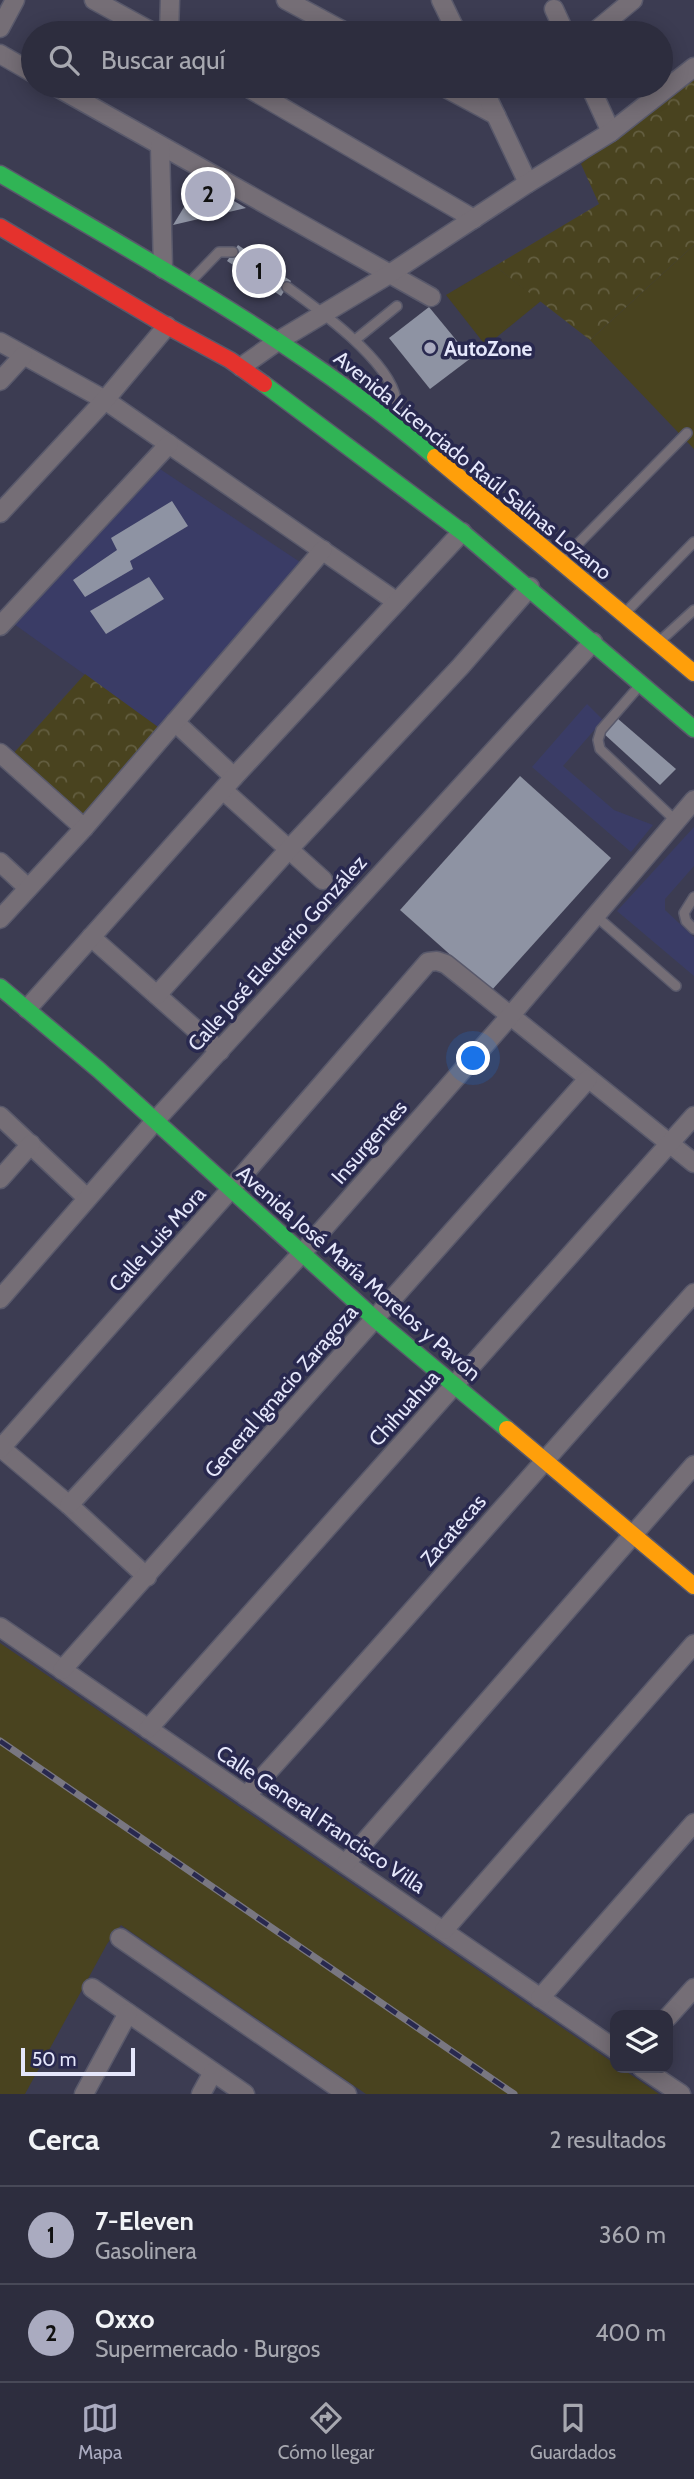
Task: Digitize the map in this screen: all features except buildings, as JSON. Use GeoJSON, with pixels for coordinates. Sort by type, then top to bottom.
{"type":"FeatureCollection","features":[{"type":"Feature","properties":{"kind":"main road","name":"Avenida Licenciado Raúl Salinas Lozano"},"geometry":{"type":"LineString","coordinates":[[0,174],[163,269],[308,360],[398,426],[694,673]]}},
{"type":"Feature","properties":{"kind":"main road"},"geometry":{"type":"LineString","coordinates":[[0,227],[241,367],[462,531],[694,729]]}},
{"type":"Feature","properties":{"kind":"main road","name":"Avenida José María Morelos y Pavón"},"geometry":{"type":"LineString","coordinates":[[0,986],[99,1070],[375,1319],[694,1586]]}},
{"type":"Feature","properties":{"kind":"street"},"geometry":{"type":"LineString","coordinates":[[0,28],[15,0]]}},
{"type":"Feature","properties":{"kind":"street"},"geometry":{"type":"LineString","coordinates":[[94,0],[132,21]]}},
{"type":"Feature","properties":{"kind":"street"},"geometry":{"type":"LineString","coordinates":[[169,21],[170,0]]}},
{"type":"Feature","properties":{"kind":"street"},"geometry":{"type":"LineString","coordinates":[[286,0],[325,21]]}},
{"type":"Feature","properties":{"kind":"street"},"geometry":{"type":"LineString","coordinates":[[442,0],[452,21]]}},
{"type":"Feature","properties":{"kind":"street"},"geometry":{"type":"LineString","coordinates":[[608,21],[633,0]]}},
{"type":"Feature","properties":{"kind":"street"},"geometry":{"type":"LineString","coordinates":[[554,9],[560,21]]}},
{"type":"Feature","properties":{"kind":"street"},"geometry":{"type":"LineString","coordinates":[[0,54],[21,66]]}},
{"type":"Feature","properties":{"kind":"street"},"geometry":{"type":"LineString","coordinates":[[673,83],[694,67]]}},
{"type":"Feature","properties":{"kind":"street"},"geometry":{"type":"LineString","coordinates":[[76,98],[430,297]]}},
{"type":"Feature","properties":{"kind":"street"},"geometry":{"type":"LineString","coordinates":[[266,98],[474,219]]}},
{"type":"Feature","properties":{"kind":"street"},"geometry":{"type":"LineString","coordinates":[[464,98],[496,115]]}},
{"type":"Feature","properties":{"kind":"street"},"geometry":{"type":"LineString","coordinates":[[488,98],[528,183]]}},
{"type":"Feature","properties":{"kind":"street"},"geometry":{"type":"LineString","coordinates":[[595,98],[611,132]]}},
{"type":"Feature","properties":{"kind":"street"},"geometry":{"type":"LineString","coordinates":[[241,367],[278,341],[388,275],[611,132],[654,98]]}},
{"type":"Feature","properties":{"kind":"street"},"geometry":{"type":"LineString","coordinates":[[160,146],[163,269]]}},
{"type":"Feature","properties":{"kind":"street"},"geometry":{"type":"LineString","coordinates":[[0,513],[105,400],[167,326]]}},
{"type":"Feature","properties":{"kind":"street"},"geometry":{"type":"LineString","coordinates":[[0,342],[105,400],[397,603]]}},
{"type":"Feature","properties":{"kind":"street"},"geometry":{"type":"LineString","coordinates":[[0,381],[23,356]]}},
{"type":"Feature","properties":{"kind":"street"},"geometry":{"type":"LineString","coordinates":[[0,626],[169,444]]}},
{"type":"Feature","properties":{"kind":"street"},"geometry":{"type":"LineString","coordinates":[[27,1009],[228,783],[462,531]]}},
{"type":"Feature","properties":{"kind":"street"},"geometry":{"type":"LineString","coordinates":[[0,919],[84,828],[323,550]]}},
{"type":"Feature","properties":{"kind":"street"},"geometry":{"type":"LineString","coordinates":[[157,995],[461,666],[530,587]]}},
{"type":"Feature","properties":{"kind":"street","name":"Calle José Eleuterio González"},"geometry":{"type":"LineString","coordinates":[[0,1299],[155,1121],[593,642]]}},
{"type":"Feature","properties":{"kind":"street"},"geometry":{"type":"LineString","coordinates":[[175,722],[228,783],[323,880]]}},
{"type":"Feature","properties":{"kind":"street"},"geometry":{"type":"LineString","coordinates":[[0,754],[84,828]]}},
{"type":"Feature","properties":{"kind":"street","name":"Insurgentes"},"geometry":{"type":"LineString","coordinates":[[69,1505],[302,1253],[694,800]]}},
{"type":"Feature","properties":{"kind":"street"},"geometry":{"type":"LineString","coordinates":[[0,862],[28,888]]}},
{"type":"Feature","properties":{"kind":"street"},"geometry":{"type":"LineString","coordinates":[[91,937],[220,1051]]}},
{"type":"Feature","properties":{"kind":"street","name":"Calle Luis Mora"},"geometry":{"type":"LineString","coordinates":[[0,1449],[428,962],[446,964],[511,1014]]}},
{"type":"Feature","properties":{"kind":"street"},"geometry":{"type":"LineString","coordinates":[[511,1014],[694,1164]]}},
{"type":"Feature","properties":{"kind":"street","name":"General Ignacio Zaragoza"},"geometry":{"type":"LineString","coordinates":[[62,1670],[588,1079]]}},
{"type":"Feature","properties":{"kind":"street"},"geometry":{"type":"LineString","coordinates":[[0,1116],[87,1199]]}},
{"type":"Feature","properties":{"kind":"street","name":"Chihuahua"},"geometry":{"type":"LineString","coordinates":[[148,1729],[694,1116]]}},
{"type":"Feature","properties":{"kind":"street"},"geometry":{"type":"LineString","coordinates":[[0,1179],[31,1144]]}},
{"type":"Feature","properties":{"kind":"street","name":"Zacatecas"},"geometry":{"type":"LineString","coordinates":[[246,1796],[390,1638],[544,1460],[694,1293]]}},
{"type":"Feature","properties":{"kind":"street"},"geometry":{"type":"LineString","coordinates":[[0,1449],[69,1505],[146,1577]]}},
{"type":"Feature","properties":{"kind":"street"},"geometry":{"type":"LineString","coordinates":[[346,1863],[694,1465]]}},
{"type":"Feature","properties":{"kind":"street","name":"Calle General Francisco Villa"},"geometry":{"type":"LineString","coordinates":[[0,1627],[610,2046]]}},
{"type":"Feature","properties":{"kind":"street"},"geometry":{"type":"LineString","coordinates":[[444,1930],[694,1644]]}},
{"type":"Feature","properties":{"kind":"street"},"geometry":{"type":"LineString","coordinates":[[540,1998],[694,1823]]}},
{"type":"Feature","properties":{"kind":"street"},"geometry":{"type":"LineString","coordinates":[[120,1938],[346,2094]]}},
{"type":"Feature","properties":{"kind":"street"},"geometry":{"type":"LineString","coordinates":[[92,1988],[245,2094]]}},
{"type":"Feature","properties":{"kind":"street"},"geometry":{"type":"LineString","coordinates":[[673,2011],[694,1988]]}},
{"type":"Feature","properties":{"kind":"street"},"geometry":{"type":"LineString","coordinates":[[85,2094],[128,2013]]}},
{"type":"Feature","properties":{"kind":"street"},"geometry":{"type":"LineString","coordinates":[[201,2094],[213,2072]]}},
{"type":"Feature","properties":{"kind":"street"},"geometry":{"type":"LineString","coordinates":[[650,2073],[681,2094]]}},
{"type":"Feature","properties":{"kind":"lane"},"geometry":{"type":"LineString","coordinates":[[187,286],[219,252],[233,252]]}},
{"type":"Feature","properties":{"kind":"lane"},"geometry":{"type":"LineString","coordinates":[[287,287],[326,313],[355,340],[382,372],[397,399],[398,426]]}},
{"type":"Feature","properties":{"kind":"lane"},"geometry":{"type":"LineString","coordinates":[[355,340],[397,306]]}},
{"type":"Feature","properties":{"kind":"lane"},"geometry":{"type":"LineString","coordinates":[[561,561],[687,433]]}},
{"type":"Feature","properties":{"kind":"lane"},"geometry":{"type":"LineString","coordinates":[[624,613],[694,541]]}},
{"type":"Feature","properties":{"kind":"lane"},"geometry":{"type":"LineString","coordinates":[[659,642],[694,610]]}},
{"type":"Feature","properties":{"kind":"lane"},"geometry":{"type":"LineString","coordinates":[[642,683],[601,730],[598,740],[600,749],[676,821]]}},
{"type":"Feature","properties":{"kind":"lane"},"geometry":{"type":"LineString","coordinates":[[694,897],[684,913],[694,929]]}},
{"type":"Feature","properties":{"kind":"lane"},"geometry":{"type":"LineString","coordinates":[[596,916],[676,986]]}},
{"type":"Feature","properties":{"kind":"shaded area"},"geometry":{"type":"Polygon","coordinates":[[[160,469],[303,564],[158,727],[14,624],[160,469]]]}},
{"type":"Feature","properties":{"kind":"shaded area"},"geometry":{"type":"Polygon","coordinates":[[[587,704],[603,720],[563,766],[614,810],[653,825],[631,852],[532,767],[587,704]]]}},
{"type":"Feature","properties":{"kind":"shaded area"},"geometry":{"type":"Polygon","coordinates":[[[694,827],[694,866],[665,899],[665,910],[694,937],[694,976],[617,911],[694,827]]]}},
{"type":"Feature","properties":{"kind":"green space"},"geometry":{"type":"Polygon","coordinates":[[[694,74],[694,245],[590,340],[495,266],[599,204],[581,164],[664,98],[673,98],[673,91],[694,74]]]}},
{"type":"Feature","properties":{"kind":"green space"},"geometry":{"type":"Polygon","coordinates":[[[694,245],[694,449],[590,340],[694,245]]]}},
{"type":"Feature","properties":{"kind":"green space"},"geometry":{"type":"Polygon","coordinates":[[[495,266],[541,301],[486,346],[446,295],[495,266]]]}},
{"type":"Feature","properties":{"kind":"green space"},"geometry":{"type":"Polygon","coordinates":[[[85,674],[158,727],[86,817],[11,756],[85,674]]]}},
{"type":"Feature","properties":{"kind":"green space"},"geometry":{"type":"Polygon","coordinates":[[[0,1643],[610,2061],[610,2073],[628,2073],[659,2094],[366,2094],[121,1925],[107,1944],[25,2094],[0,2094],[0,1643]]]}},
{"type":"Feature","properties":{"kind":"railway"},"geometry":{"type":"LineString","coordinates":[[0,1741],[514,2094]]}},
{"type":"Feature","properties":{"kind":"traffic: fast"},"geometry":{"type":"LineString","coordinates":[[0,174],[168,272],[278,341],[384,416],[435,457]]}},
{"type":"Feature","properties":{"kind":"traffic: fast"},"geometry":{"type":"LineString","coordinates":[[264,384],[462,532],[694,729]]}},
{"type":"Feature","properties":{"kind":"traffic: fast"},"geometry":{"type":"LineString","coordinates":[[0,987],[99,1070],[375,1319],[507,1429]]}},
{"type":"Feature","properties":{"kind":"traffic: slow"},"geometry":{"type":"LineString","coordinates":[[435,457],[694,673]]}},
{"type":"Feature","properties":{"kind":"traffic: slow"},"geometry":{"type":"LineString","coordinates":[[507,1429],[694,1586]]}},
{"type":"Feature","properties":{"kind":"traffic: jam"},"geometry":{"type":"LineString","coordinates":[[0,227],[167,326],[230,360],[264,384]]}},
{"type":"Feature","properties":{"kind":"place","name":"Oxxo"},"geometry":{"type":"Point","coordinates":[208,194]}},
{"type":"Feature","properties":{"kind":"place","name":"7-Eleven"},"geometry":{"type":"Point","coordinates":[259,271]}},
{"type":"Feature","properties":{"kind":"place","name":"AutoZone"},"geometry":{"type":"Point","coordinates":[430,348]}}]}
